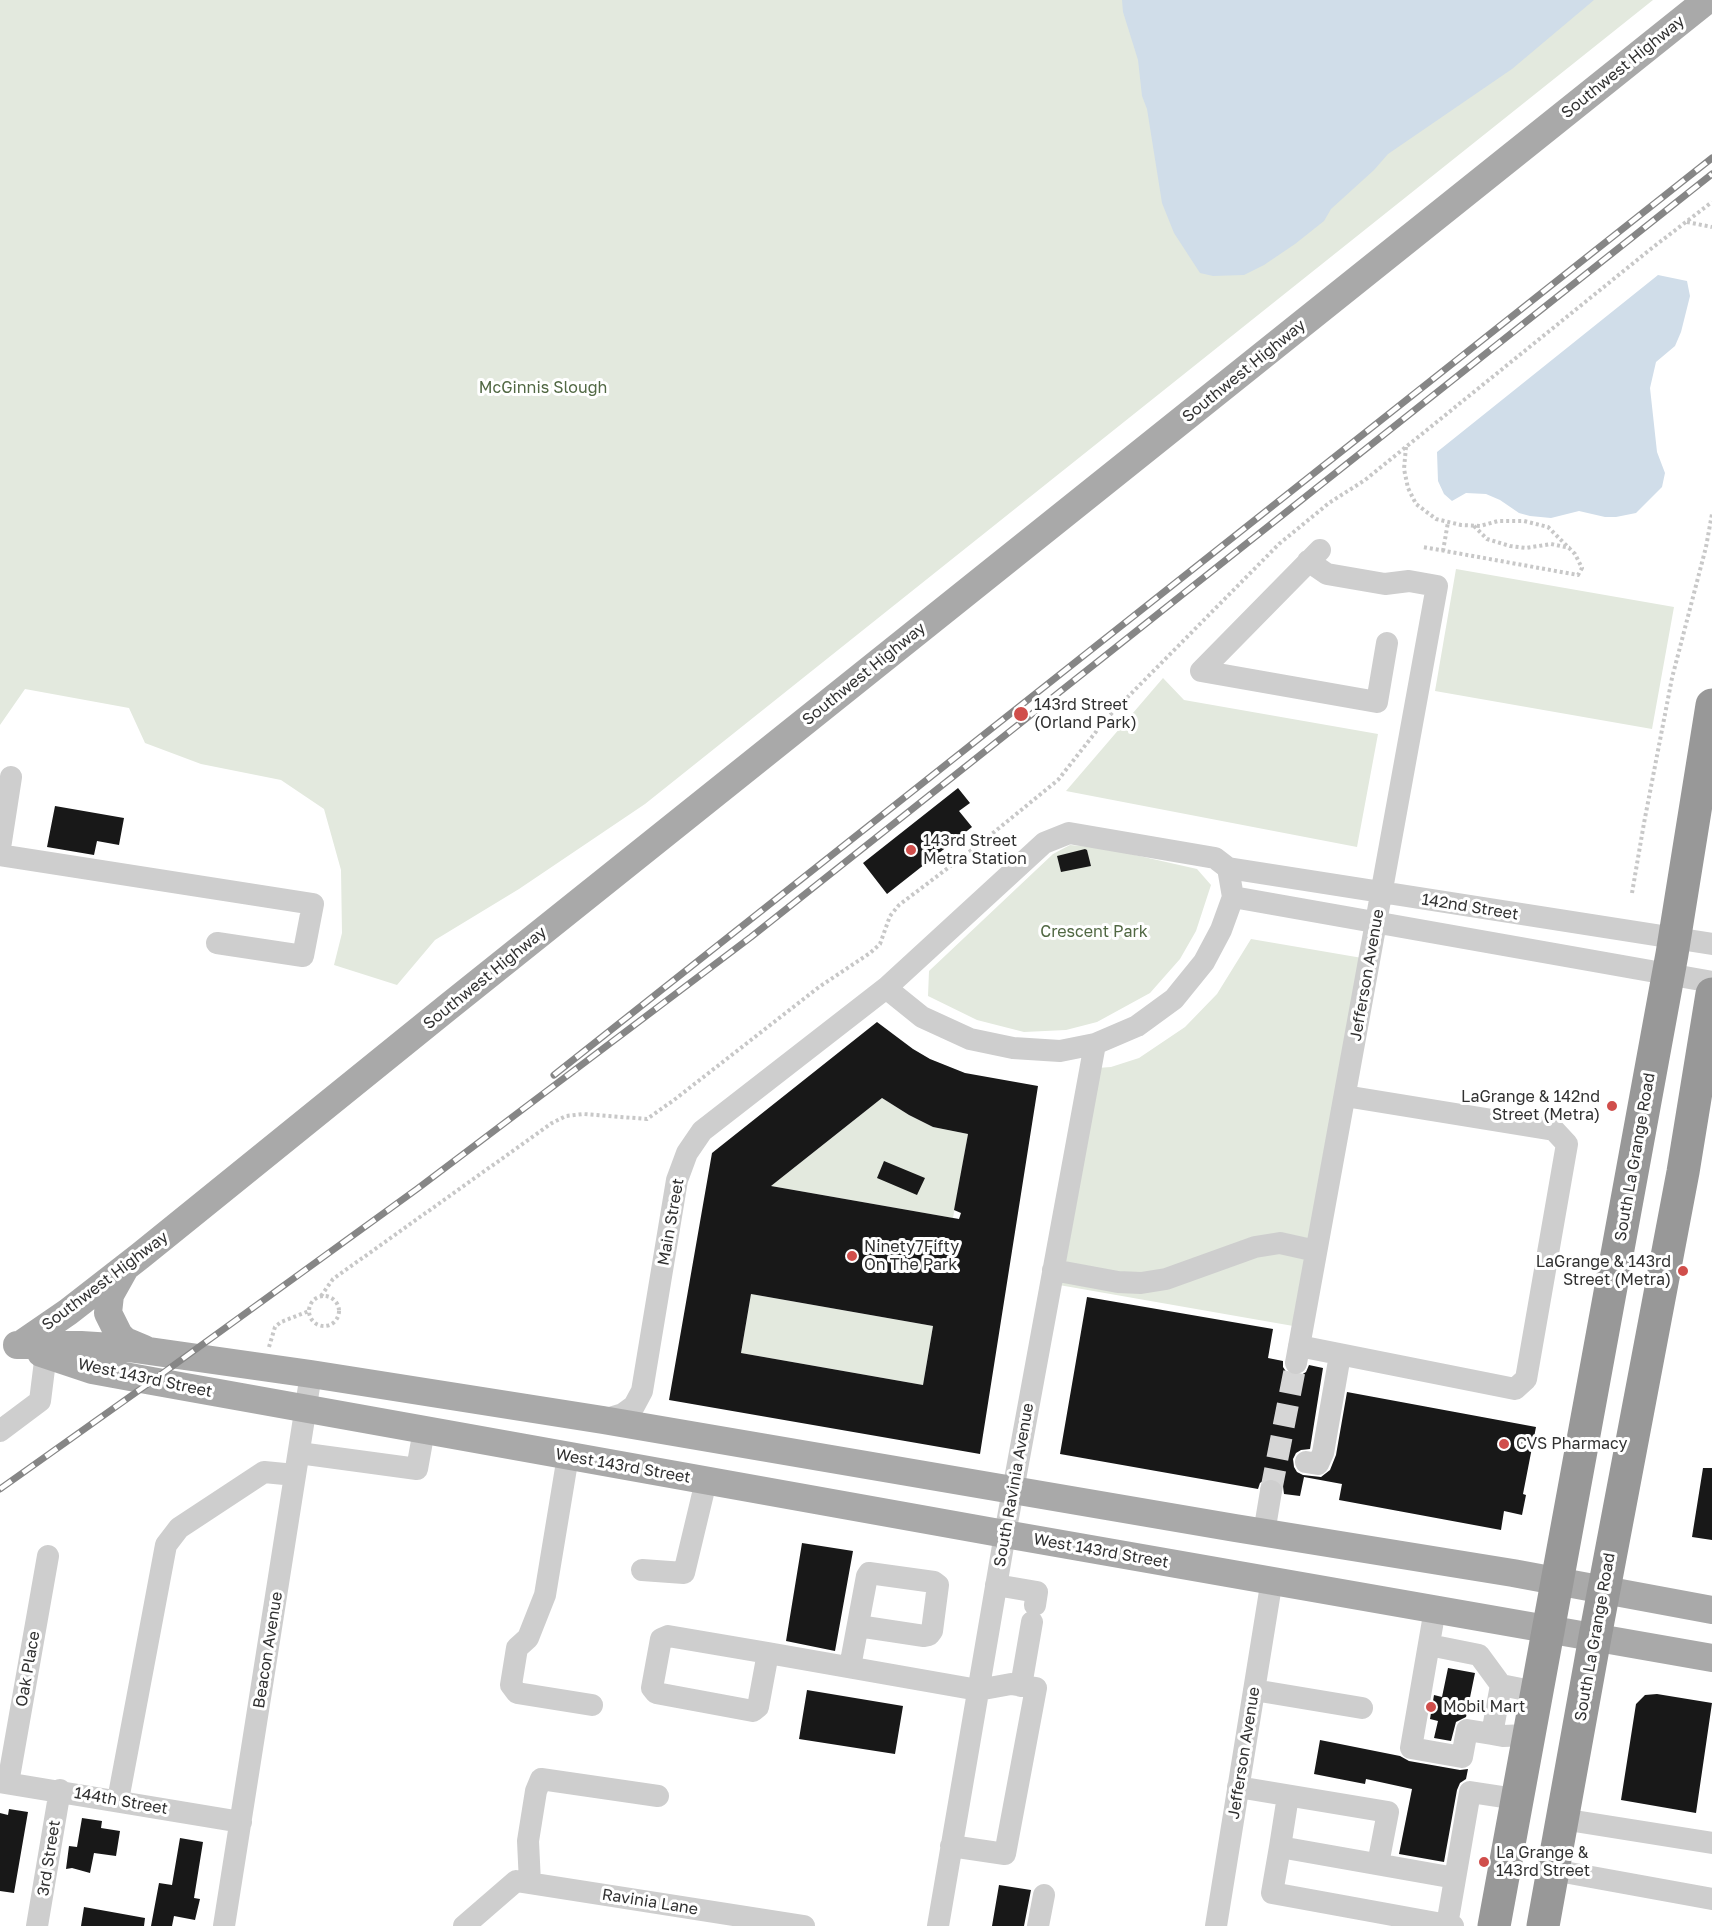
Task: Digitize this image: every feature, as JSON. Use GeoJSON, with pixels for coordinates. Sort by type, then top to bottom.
{"type":"FeatureCollection","features":[{"type":"Feature","properties":{"kind":"highway","name":"South La Grange Road"},"geometry":{"type":"LineString","coordinates":[[1494,1926],[1675,938],[1712,705]]}},
{"type":"Feature","properties":{"kind":"highway","name":"South La Grange Road"},"geometry":{"type":"LineString","coordinates":[[1546,1926],[1562,1819],[1683,1172],[1712,994]]}},
{"type":"Feature","properties":{"kind":"main road","name":"Southwest Highway"},"geometry":{"type":"LineString","coordinates":[[28,1347],[68,1312],[126,1268],[457,999],[1707,0]]}},
{"type":"Feature","properties":{"kind":"main road"},"geometry":{"type":"LineString","coordinates":[[126,1268],[110,1295],[108,1313],[114,1329],[126,1341],[155,1353]]}},
{"type":"Feature","properties":{"kind":"main road","name":"West 143rd Street"},"geometry":{"type":"LineString","coordinates":[[28,1347],[128,1348],[311,1374],[603,1420],[1013,1491],[1558,1581],[1712,1610]]}},
{"type":"Feature","properties":{"kind":"main road","name":"West 143rd Street"},"geometry":{"type":"LineString","coordinates":[[28,1347],[92,1370],[706,1481],[1712,1658]]}},
{"type":"Feature","properties":{"kind":"street","name":"Jefferson Avenue"},"geometry":{"type":"LineString","coordinates":[[1340,1355],[1297,1355],[1437,586],[1409,581],[1385,584],[1327,574],[1314,555],[1201,670],[1377,702],[1387,644]]}},
{"type":"Feature","properties":{"kind":"street"},"geometry":{"type":"LineString","coordinates":[[0,848],[11,777]]}},
{"type":"Feature","properties":{"kind":"street","name":"Main Street"},"geometry":{"type":"LineString","coordinates":[[603,1420],[623,1414],[634,1406],[639,1398],[644,1383],[676,1180],[687,1153],[702,1131],[886,988],[1044,843],[1069,833],[1215,858],[1228,868]]}},
{"type":"Feature","properties":{"kind":"street"},"geometry":{"type":"LineString","coordinates":[[0,855],[313,904],[303,956],[217,943]]}},
{"type":"Feature","properties":{"kind":"street","name":"142nd Street"},"geometry":{"type":"LineString","coordinates":[[1228,868],[1712,944]]}},
{"type":"Feature","properties":{"kind":"street"},"geometry":{"type":"LineString","coordinates":[[886,988],[921,1017],[970,1039],[1013,1048],[1060,1051],[1095,1044],[1137,1026],[1174,999],[1204,962],[1221,930],[1233,897],[1228,868]]}},
{"type":"Feature","properties":{"kind":"street","name":"142nd Street"},"geometry":{"type":"LineString","coordinates":[[1233,897],[1712,982]]}},
{"type":"Feature","properties":{"kind":"street","name":"South Ravinia Avenue"},"geometry":{"type":"LineString","coordinates":[[938,1926],[1005,1534],[1095,1044]]}},
{"type":"Feature","properties":{"kind":"street"},"geometry":{"type":"LineString","coordinates":[[1306,1462],[1318,1464],[1323,1453],[1340,1355],[1515,1389],[1526,1379],[1567,1144],[1554,1130],[1345,1096]]}},
{"type":"Feature","properties":{"kind":"street"},"geometry":{"type":"LineString","coordinates":[[1053,1270],[1118,1282],[1141,1283],[1166,1279],[1255,1247],[1280,1243],[1316,1251]]}},
{"type":"Feature","properties":{"kind":"street"},"geometry":{"type":"LineString","coordinates":[[0,1431],[40,1401],[28,1347]]}},
{"type":"Feature","properties":{"kind":"street","name":"Beacon Avenue"},"geometry":{"type":"LineString","coordinates":[[224,1926],[311,1374]]}},
{"type":"Feature","properties":{"kind":"street"},"geometry":{"type":"LineString","coordinates":[[644,1383],[643,1397],[646,1412],[658,1424],[678,1433]]}},
{"type":"Feature","properties":{"kind":"street"},"geometry":{"type":"LineString","coordinates":[[298,1453],[417,1469],[424,1430]]}},
{"type":"Feature","properties":{"kind":"street"},"geometry":{"type":"LineString","coordinates":[[568,1456],[545,1595],[528,1638],[517,1648],[511,1685],[517,1693],[592,1705]]}},
{"type":"Feature","properties":{"kind":"street"},"geometry":{"type":"LineString","coordinates":[[118,1800],[166,1545],[179,1528],[264,1472],[295,1475]]}},
{"type":"Feature","properties":{"kind":"street"},"geometry":{"type":"LineString","coordinates":[[642,1570],[684,1573],[706,1481]]}},
{"type":"Feature","properties":{"kind":"street"},"geometry":{"type":"LineString","coordinates":[[1264,1533],[1271,1491]]}},
{"type":"Feature","properties":{"kind":"street","name":"Oak Place"},"geometry":{"type":"LineString","coordinates":[[4,1782],[48,1556]]}},
{"type":"Feature","properties":{"kind":"street","name":"Jefferson Avenue"},"geometry":{"type":"LineString","coordinates":[[1216,1926],[1272,1580]]}},
{"type":"Feature","properties":{"kind":"street"},"geometry":{"type":"LineString","coordinates":[[996,1585],[1037,1592],[1021,1686]]}},
{"type":"Feature","properties":{"kind":"street"},"geometry":{"type":"LineString","coordinates":[[1435,1609],[1411,1748],[1462,1757],[1467,1730],[1503,1736],[1528,1735]]}},
{"type":"Feature","properties":{"kind":"street"},"geometry":{"type":"LineString","coordinates":[[1479,1655],[1485,1618]]}},
{"type":"Feature","properties":{"kind":"street"},"geometry":{"type":"LineString","coordinates":[[850,1667],[858,1626]]}},
{"type":"Feature","properties":{"kind":"street"},"geometry":{"type":"LineString","coordinates":[[768,1653],[758,1707],[753,1711],[656,1693],[652,1688],[661,1639],[664,1636],[768,1653],[850,1667],[978,1690],[1011,1684],[1036,1688],[1005,1854],[951,1846]]}},
{"type":"Feature","properties":{"kind":"street"},"geometry":{"type":"LineString","coordinates":[[1429,1645],[1479,1655],[1501,1684],[1536,1692]]}},
{"type":"Feature","properties":{"kind":"street"},"geometry":{"type":"LineString","coordinates":[[1492,1734],[1501,1684]]}},
{"type":"Feature","properties":{"kind":"street"},"geometry":{"type":"LineString","coordinates":[[1254,1690],[1362,1708]]}},
{"type":"Feature","properties":{"kind":"street"},"geometry":{"type":"LineString","coordinates":[[464,1926],[516,1881],[530,1883],[528,1840],[536,1791],[541,1779],[658,1796]]}},
{"type":"Feature","properties":{"kind":"street","name":"144th Street"},"geometry":{"type":"LineString","coordinates":[[4,1782],[241,1822]]}},
{"type":"Feature","properties":{"kind":"street"},"geometry":{"type":"LineString","coordinates":[[1238,1787],[1388,1812],[1378,1864]]}},
{"type":"Feature","properties":{"kind":"street","name":"3rd Street"},"geometry":{"type":"LineString","coordinates":[[37,1926],[60,1790]]}},
{"type":"Feature","properties":{"kind":"street"},"geometry":{"type":"LineString","coordinates":[[1288,1796],[1272,1893],[1450,1925],[1455,1878],[1470,1792],[1516,1799]]}},
{"type":"Feature","properties":{"kind":"street"},"geometry":{"type":"LineString","coordinates":[[1562,1819],[1712,1843]]}},
{"type":"Feature","properties":{"kind":"street"},"geometry":{"type":"LineString","coordinates":[[1280,1847],[1455,1878]]}},
{"type":"Feature","properties":{"kind":"street"},"geometry":{"type":"LineString","coordinates":[[1553,1870],[1712,1899]]}},
{"type":"Feature","properties":{"kind":"street","name":"Ravinia Lane"},"geometry":{"type":"LineString","coordinates":[[530,1883],[804,1926]]}},
{"type":"Feature","properties":{"kind":"street"},"geometry":{"type":"LineString","coordinates":[[1038,1926],[1044,1895]]}},
{"type":"Feature","properties":{"kind":"path"},"geometry":{"type":"LineString","coordinates":[[321,1296],[331,1298],[338,1304],[339,1314],[330,1325],[320,1326],[312,1320],[309,1311],[313,1302],[321,1296],[333,1279],[552,1123],[566,1116],[583,1114],[647,1119],[819,987],[870,953],[880,944],[890,915],[899,905],[995,832],[1058,780],[1106,718],[1279,544],[1329,502],[1365,480],[1407,447],[1712,202]]}},
{"type":"Feature","properties":{"kind":"path"},"geometry":{"type":"LineString","coordinates":[[1686,221],[1712,228]]}},
{"type":"Feature","properties":{"kind":"path"},"geometry":{"type":"LineString","coordinates":[[1407,447],[1404,469],[1408,488],[1416,504],[1436,519],[1480,526],[1498,521],[1524,522],[1548,527],[1570,548],[1582,568],[1578,575],[1423,548]]}},
{"type":"Feature","properties":{"kind":"path"},"geometry":{"type":"LineString","coordinates":[[1632,893],[1670,687],[1706,547],[1712,514]]}},
{"type":"Feature","properties":{"kind":"path"},"geometry":{"type":"LineString","coordinates":[[1443,551],[1448,522]]}},
{"type":"Feature","properties":{"kind":"path"},"geometry":{"type":"LineString","coordinates":[[1474,525],[1488,539],[1510,546],[1526,548],[1551,544],[1570,548]]}},
{"type":"Feature","properties":{"kind":"path"},"geometry":{"type":"LineString","coordinates":[[266,1369],[269,1342],[275,1327],[281,1322],[309,1311]]}},
{"type":"Feature","properties":{"kind":"green space","name":"McGinnis Slough"},"geometry":{"type":"Polygon","coordinates":[[[0,0],[1653,0],[645,804],[519,889],[435,940],[397,985],[334,965],[342,933],[341,870],[324,809],[281,780],[201,764],[145,743],[129,708],[25,689],[0,725],[0,0]]]}},
{"type":"Feature","properties":{"kind":"green space"},"geometry":{"type":"Polygon","coordinates":[[[1456,569],[1674,607],[1652,729],[1435,691],[1456,569]]]}},
{"type":"Feature","properties":{"kind":"green space"},"geometry":{"type":"Polygon","coordinates":[[[1163,678],[1184,700],[1378,734],[1357,847],[1066,791],[1163,678]]]}},
{"type":"Feature","properties":{"kind":"green space","name":"Crescent Park"},"geometry":{"type":"Polygon","coordinates":[[[1070,845],[1104,848],[1197,869],[1211,885],[1196,931],[1180,959],[1150,993],[1097,1022],[1066,1030],[1024,1032],[977,1020],[928,996],[929,971],[1053,854],[1070,845]]]}},
{"type":"Feature","properties":{"kind":"green space"},"geometry":{"type":"Polygon","coordinates":[[[1251,939],[1368,959],[1299,1327],[1059,1285],[1097,1068],[1111,1067],[1139,1058],[1185,1027],[1217,994],[1251,939]]]}},
{"type":"Feature","properties":{"kind":"green space"},"geometry":{"type":"Polygon","coordinates":[[[882,1098],[933,1127],[968,1134],[953,1218],[771,1186],[882,1098]]]}},
{"type":"Feature","properties":{"kind":"green space"},"geometry":{"type":"Polygon","coordinates":[[[751,1294],[933,1326],[923,1385],[741,1353],[751,1294]]]}},
{"type":"Feature","properties":{"kind":"shaded area"},"geometry":{"type":"Polygon","coordinates":[[[1122,0],[1594,0],[1512,69],[1388,154],[1331,209],[1324,221],[1295,244],[1264,265],[1244,275],[1213,276],[1200,273],[1174,233],[1162,203],[1147,109],[1142,96],[1138,60],[1123,12],[1122,0]]]}},
{"type":"Feature","properties":{"kind":"shaded area"},"geometry":{"type":"Polygon","coordinates":[[[1658,275],[1687,281],[1690,296],[1675,346],[1656,362],[1650,388],[1657,452],[1665,473],[1662,487],[1636,513],[1616,517],[1579,511],[1551,518],[1530,516],[1519,513],[1486,494],[1466,493],[1452,501],[1444,494],[1438,481],[1437,452],[1658,275]]]}},
{"type":"Feature","properties":{"kind":"building","name":"143rd Street Metra Station"},"geometry":{"type":"Polygon","coordinates":[[[958,788],[970,803],[959,811],[972,827],[887,894],[863,863],[958,788]]]}},
{"type":"Feature","properties":{"kind":"building"},"geometry":{"type":"Polygon","coordinates":[[[55,806],[124,818],[119,845],[97,841],[94,855],[47,847],[55,806]]]}},
{"type":"Feature","properties":{"kind":"building"},"geometry":{"type":"Polygon","coordinates":[[[1085,849],[1091,866],[1061,872],[1057,856],[1085,849]]]}},
{"type":"Feature","properties":{"kind":"building","name":"Ninety7Fifty On The Park"},"geometry":{"type":"Polygon","coordinates":[[[877,1022],[930,1059],[965,1073],[1038,1086],[980,1454],[669,1400],[712,1153],[877,1022]],[[882,1098],[771,1186],[959,1219],[961,1213],[954,1210],[968,1134],[933,1127],[882,1098]],[[751,1294],[741,1353],[923,1385],[933,1326],[751,1294]]]}},
{"type":"Feature","properties":{"kind":"building","name":"Ninety7Fifty On The Park"},"geometry":{"type":"Polygon","coordinates":[[[884,1161],[925,1178],[917,1195],[877,1178],[884,1161]]]}},
{"type":"Feature","properties":{"kind":"building"},"geometry":{"type":"Polygon","coordinates":[[[1087,1297],[1273,1329],[1268,1358],[1283,1361],[1283,1367],[1287,1373],[1294,1376],[1301,1375],[1306,1372],[1309,1365],[1323,1368],[1310,1449],[1301,1450],[1293,1459],[1297,1472],[1303,1475],[1321,1477],[1330,1470],[1336,1455],[1347,1392],[1536,1427],[1523,1494],[1526,1495],[1522,1515],[1504,1511],[1501,1530],[1339,1500],[1342,1484],[1304,1477],[1300,1496],[1284,1494],[1283,1486],[1279,1480],[1274,1478],[1260,1483],[1258,1489],[1060,1454],[1087,1297]]]}},
{"type":"Feature","properties":{"kind":"building"},"geometry":{"type":"Polygon","coordinates":[[[1703,1468],[1712,1468],[1712,1540],[1692,1537],[1703,1468]]]}},
{"type":"Feature","properties":{"kind":"building"},"geometry":{"type":"Polygon","coordinates":[[[802,1543],[853,1551],[835,1651],[786,1641],[802,1543]]]}},
{"type":"Feature","properties":{"kind":"building"},"geometry":{"type":"Polygon","coordinates":[[[1448,1668],[1475,1673],[1466,1717],[1456,1722],[1451,1741],[1434,1738],[1438,1721],[1430,1719],[1434,1695],[1442,1697],[1448,1668]]]}},
{"type":"Feature","properties":{"kind":"building"},"geometry":{"type":"Polygon","coordinates":[[[807,1690],[903,1706],[895,1754],[799,1739],[807,1690]]]}},
{"type":"Feature","properties":{"kind":"building"},"geometry":{"type":"Polygon","coordinates":[[[1657,1694],[1712,1703],[1696,1813],[1621,1800],[1636,1704],[1645,1695],[1657,1694]]]}},
{"type":"Feature","properties":{"kind":"building"},"geometry":{"type":"Polygon","coordinates":[[[1320,1740],[1400,1756],[1409,1761],[1460,1770],[1468,1769],[1466,1779],[1460,1783],[1457,1790],[1444,1862],[1399,1854],[1412,1789],[1366,1779],[1365,1784],[1314,1774],[1320,1740]]]}},
{"type":"Feature","properties":{"kind":"building"},"geometry":{"type":"Polygon","coordinates":[[[9,1809],[28,1812],[14,1893],[0,1891],[0,1813],[8,1815],[9,1809]]]}},
{"type":"Feature","properties":{"kind":"building"},"geometry":{"type":"Polygon","coordinates":[[[82,1818],[102,1821],[101,1828],[120,1831],[116,1856],[94,1853],[90,1873],[72,1868],[66,1869],[69,1846],[77,1847],[82,1818]]]}},
{"type":"Feature","properties":{"kind":"building"},"geometry":{"type":"Polygon","coordinates":[[[180,1838],[203,1842],[194,1898],[200,1899],[195,1920],[174,1916],[172,1926],[151,1926],[159,1883],[172,1885],[180,1838]]]}},
{"type":"Feature","properties":{"kind":"building"},"geometry":{"type":"Polygon","coordinates":[[[999,1885],[1031,1890],[1024,1926],[992,1926],[999,1885]]]}},
{"type":"Feature","properties":{"kind":"building"},"geometry":{"type":"Polygon","coordinates":[[[84,1907],[145,1918],[144,1926],[81,1926],[84,1907]]]}},
{"type":"Feature","properties":{"kind":"tunnel"},"geometry":{"type":"LineString","coordinates":[[1271,1491],[1296,1363]]}},
{"type":"Feature","properties":{"kind":"railway"},"geometry":{"type":"LineString","coordinates":[[554,1075],[1712,158]]}},
{"type":"Feature","properties":{"kind":"railway"},"geometry":{"type":"LineString","coordinates":[[0,1489],[417,1189],[751,937],[1712,174]]}},
{"type":"Feature","properties":{"kind":"place","name":"143rd Street (Orland Park)"},"geometry":{"type":"Point","coordinates":[1021,714]}},
{"type":"Feature","properties":{"kind":"place","name":"143rd Street Metra Station"},"geometry":{"type":"Point","coordinates":[911,850]}},
{"type":"Feature","properties":{"kind":"place","name":"LaGrange & 142nd Street (Metra)"},"geometry":{"type":"Point","coordinates":[1612,1106]}},
{"type":"Feature","properties":{"kind":"place","name":"Ninety7Fifty On The Park"},"geometry":{"type":"Point","coordinates":[852,1256]}},
{"type":"Feature","properties":{"kind":"place","name":"LaGrange & 143rd Street (Metra)"},"geometry":{"type":"Point","coordinates":[1683,1271]}},
{"type":"Feature","properties":{"kind":"place","name":"CVS Pharmacy"},"geometry":{"type":"Point","coordinates":[1504,1444]}},
{"type":"Feature","properties":{"kind":"place","name":"Mobil Mart"},"geometry":{"type":"Point","coordinates":[1431,1707]}},
{"type":"Feature","properties":{"kind":"place","name":"La Grange & 143rd Street"},"geometry":{"type":"Point","coordinates":[1484,1862]}}]}
